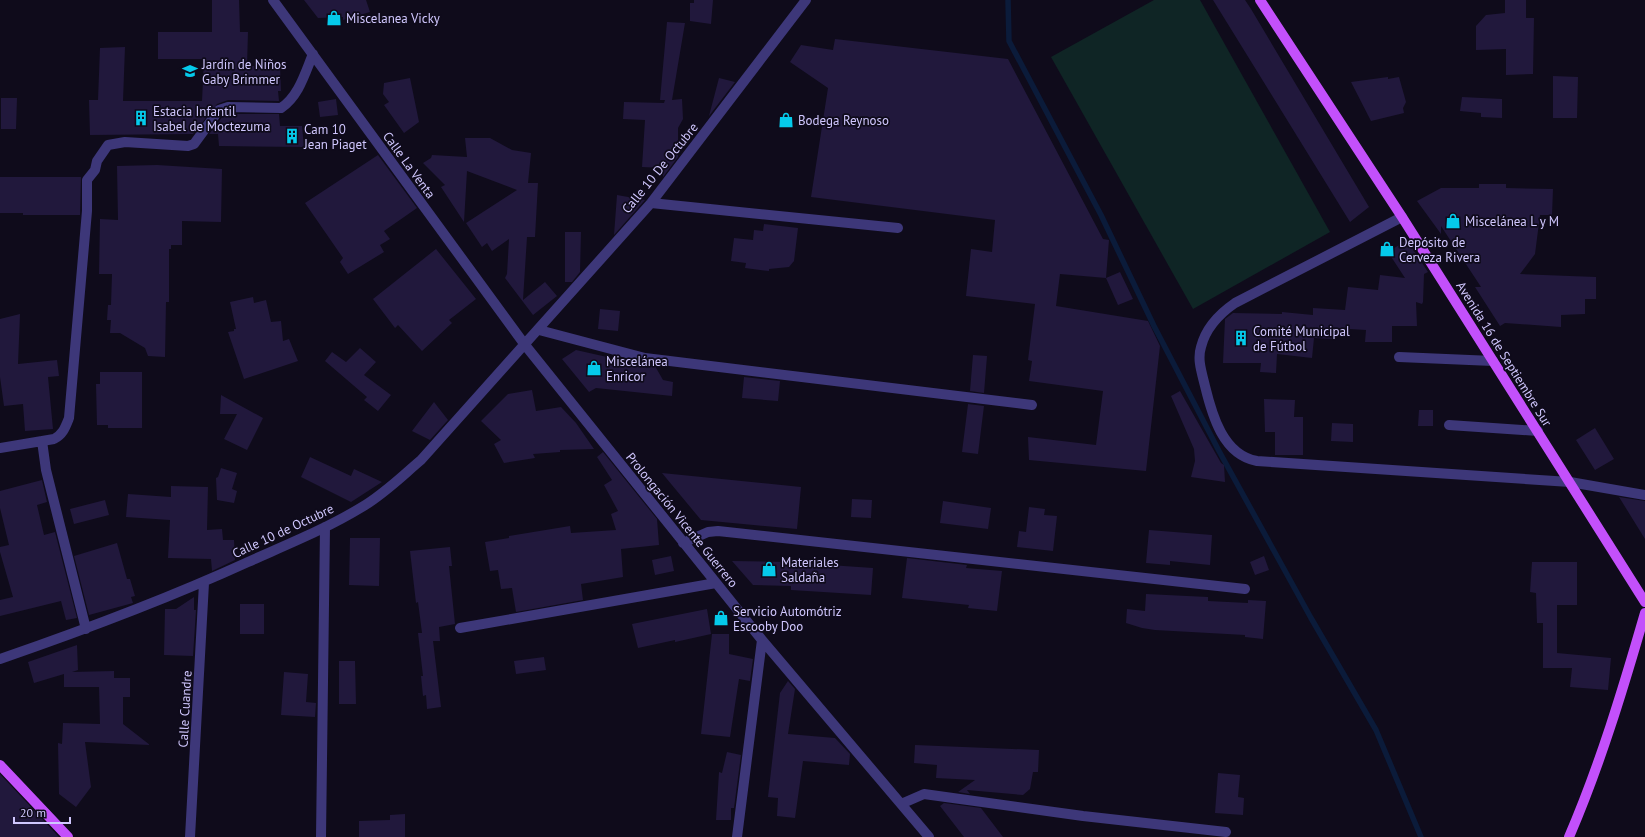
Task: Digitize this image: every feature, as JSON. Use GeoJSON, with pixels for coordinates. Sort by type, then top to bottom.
{"type":"FeatureCollection","features":[{"type":"Feature","properties":{"kind":"main road","name":"Avenida 16 de Septiembre Sur"},"geometry":{"type":"LineString","coordinates":[[1260,0],[1402,217],[1645,602]]}},
{"type":"Feature","properties":{"kind":"main road"},"geometry":{"type":"LineString","coordinates":[[1569,837],[1583,804],[1620,701],[1645,613]]}},
{"type":"Feature","properties":{"kind":"main road"},"geometry":{"type":"LineString","coordinates":[[0,765],[68,837]]}},
{"type":"Feature","properties":{"kind":"street","name":"Calle La Venta"},"geometry":{"type":"LineString","coordinates":[[273,0],[525,346]]}},
{"type":"Feature","properties":{"kind":"street","name":"Calle 10 De Octubre"},"geometry":{"type":"LineString","coordinates":[[525,346],[651,203],[806,0]]}},
{"type":"Feature","properties":{"kind":"street"},"geometry":{"type":"LineString","coordinates":[[0,448],[54,439],[61,435],[69,418],[87,211],[87,180],[95,170],[97,161],[108,145],[126,142],[188,146],[194,144],[219,110],[228,107],[281,108],[287,104],[299,87],[313,54]]}},
{"type":"Feature","properties":{"kind":"street"},"geometry":{"type":"LineString","coordinates":[[651,203],[898,228]]}},
{"type":"Feature","properties":{"kind":"street"},"geometry":{"type":"LineString","coordinates":[[1402,217],[1235,303],[1217,316],[1202,342],[1200,366],[1213,418],[1224,437],[1243,457],[1257,461],[1570,482],[1645,495]]}},
{"type":"Feature","properties":{"kind":"street"},"geometry":{"type":"LineString","coordinates":[[539,330],[645,358],[1032,405]]}},
{"type":"Feature","properties":{"kind":"street","name":"Calle 10 de Octubre"},"geometry":{"type":"LineString","coordinates":[[0,659],[86,629],[204,582],[325,527],[363,507],[391,486],[421,460],[525,346]]}},
{"type":"Feature","properties":{"kind":"street","name":"Prolongación Vicente Guerrero"},"geometry":{"type":"LineString","coordinates":[[525,346],[762,640],[929,837]]}},
{"type":"Feature","properties":{"kind":"street"},"geometry":{"type":"LineString","coordinates":[[1400,357],[1493,361]]}},
{"type":"Feature","properties":{"kind":"street"},"geometry":{"type":"LineString","coordinates":[[1449,425],[1538,431]]}},
{"type":"Feature","properties":{"kind":"street"},"geometry":{"type":"LineString","coordinates":[[42,441],[46,470],[86,629]]}},
{"type":"Feature","properties":{"kind":"street"},"geometry":{"type":"LineString","coordinates":[[321,837],[325,527]]}},
{"type":"Feature","properties":{"kind":"street"},"geometry":{"type":"LineString","coordinates":[[683,543],[708,532],[731,532],[1245,589]]}},
{"type":"Feature","properties":{"kind":"street","name":"Calle Cuandre"},"geometry":{"type":"LineString","coordinates":[[190,837],[204,582]]}},
{"type":"Feature","properties":{"kind":"street"},"geometry":{"type":"LineString","coordinates":[[460,628],[716,583]]}},
{"type":"Feature","properties":{"kind":"street"},"geometry":{"type":"LineString","coordinates":[[737,837],[762,640]]}},
{"type":"Feature","properties":{"kind":"street"},"geometry":{"type":"LineString","coordinates":[[901,804],[924,794],[1083,816],[1226,832]]}},
{"type":"Feature","properties":{"kind":"green space"},"geometry":{"type":"Polygon","coordinates":[[[1154,0],[1200,0],[1330,232],[1193,309],[1051,57],[1154,0]]]}},
{"type":"Feature","properties":{"kind":"building"},"geometry":{"type":"Polygon","coordinates":[[[212,0],[239,0],[240,32],[248,32],[247,66],[280,66],[281,91],[278,91],[279,101],[228,100],[217,104],[193,134],[90,135],[89,100],[98,100],[100,48],[125,47],[123,101],[202,101],[204,59],[158,59],[158,32],[212,32],[212,0]]]}},
{"type":"Feature","properties":{"kind":"building"},"geometry":{"type":"Polygon","coordinates":[[[304,0],[366,0],[370,12],[343,20],[343,17],[318,18],[304,0]]]}},
{"type":"Feature","properties":{"kind":"building"},"geometry":{"type":"Polygon","coordinates":[[[694,0],[713,0],[711,24],[690,21],[690,3],[694,3],[694,0]]]}},
{"type":"Feature","properties":{"kind":"building"},"geometry":{"type":"Polygon","coordinates":[[[1213,0],[1245,0],[1251,9],[1369,207],[1350,222],[1213,0]]]}},
{"type":"Feature","properties":{"kind":"building"},"geometry":{"type":"Polygon","coordinates":[[[1505,0],[1526,0],[1526,18],[1534,18],[1533,74],[1506,75],[1506,49],[1476,50],[1476,26],[1486,15],[1505,13],[1505,0]]]}},
{"type":"Feature","properties":{"kind":"building"},"geometry":{"type":"Polygon","coordinates":[[[667,22],[685,23],[672,100],[682,99],[683,119],[678,128],[678,157],[663,177],[663,168],[642,167],[645,120],[623,119],[624,102],[664,103],[665,100],[660,100],[667,22]]]}},
{"type":"Feature","properties":{"kind":"building"},"geometry":{"type":"Polygon","coordinates":[[[835,39],[1008,59],[1103,239],[1109,240],[1106,278],[1060,274],[1056,306],[1148,321],[1160,346],[1146,471],[1029,460],[1028,437],[1096,445],[1103,391],[1029,381],[1032,361],[1028,360],[1035,304],[966,296],[971,249],[992,252],[995,220],[811,197],[828,88],[790,62],[801,45],[833,50],[835,39]]]}},
{"type":"Feature","properties":{"kind":"building"},"geometry":{"type":"Polygon","coordinates":[[[1553,76],[1578,77],[1577,118],[1553,118],[1553,76]]]}},
{"type":"Feature","properties":{"kind":"building"},"geometry":{"type":"Polygon","coordinates":[[[1388,77],[1388,79],[1399,77],[1406,102],[1403,108],[1404,113],[1371,121],[1351,82],[1388,77]]]}},
{"type":"Feature","properties":{"kind":"building"},"geometry":{"type":"Polygon","coordinates":[[[410,78],[419,122],[404,133],[384,105],[389,102],[383,94],[384,83],[410,78]]]}},
{"type":"Feature","properties":{"kind":"building"},"geometry":{"type":"Polygon","coordinates":[[[719,78],[735,82],[709,116],[719,78]]]}},
{"type":"Feature","properties":{"kind":"building"},"geometry":{"type":"Polygon","coordinates":[[[1462,97],[1502,99],[1502,118],[1481,117],[1481,113],[1460,111],[1462,97]]]}},
{"type":"Feature","properties":{"kind":"building"},"geometry":{"type":"Polygon","coordinates":[[[1,98],[17,98],[16,129],[1,129],[1,98]]]}},
{"type":"Feature","properties":{"kind":"building"},"geometry":{"type":"Polygon","coordinates":[[[336,99],[338,115],[320,117],[318,102],[336,99]]]}},
{"type":"Feature","properties":{"kind":"building"},"geometry":{"type":"Polygon","coordinates":[[[229,114],[279,114],[280,126],[302,126],[304,147],[219,146],[218,134],[209,134],[223,116],[229,114]]]}},
{"type":"Feature","properties":{"kind":"building"},"geometry":{"type":"Polygon","coordinates":[[[465,138],[490,138],[512,150],[531,153],[528,183],[538,183],[535,237],[527,237],[523,300],[545,282],[557,296],[533,315],[505,278],[507,274],[509,239],[492,251],[487,243],[482,247],[466,223],[517,190],[467,171],[464,222],[441,187],[445,185],[423,163],[431,158],[432,155],[467,157],[465,138]]]}},
{"type":"Feature","properties":{"kind":"building"},"geometry":{"type":"Polygon","coordinates":[[[378,155],[417,208],[384,231],[390,239],[380,245],[384,252],[348,274],[340,262],[343,258],[305,203],[378,155]]]}},
{"type":"Feature","properties":{"kind":"building"},"geometry":{"type":"Polygon","coordinates":[[[157,165],[222,169],[221,222],[182,221],[182,245],[171,245],[171,249],[169,249],[169,302],[166,302],[165,357],[148,356],[145,348],[120,333],[110,333],[111,320],[107,320],[108,305],[111,305],[112,274],[99,274],[100,219],[118,220],[117,166],[157,165]]]}},
{"type":"Feature","properties":{"kind":"building"},"geometry":{"type":"Polygon","coordinates":[[[0,177],[81,177],[80,215],[23,215],[23,213],[0,213],[0,177]]]}},
{"type":"Feature","properties":{"kind":"building"},"geometry":{"type":"Polygon","coordinates":[[[1479,184],[1506,184],[1506,188],[1553,189],[1552,215],[1540,215],[1535,254],[1520,274],[1596,277],[1596,299],[1585,299],[1585,314],[1561,315],[1561,327],[1505,323],[1500,326],[1475,287],[1481,287],[1441,226],[1441,234],[1417,201],[1441,188],[1479,188],[1479,184]]]}},
{"type":"Feature","properties":{"kind":"building"},"geometry":{"type":"Polygon","coordinates":[[[617,195],[645,200],[614,235],[617,195]]]}},
{"type":"Feature","properties":{"kind":"building"},"geometry":{"type":"Polygon","coordinates":[[[764,224],[798,228],[794,261],[789,267],[769,269],[769,271],[745,268],[746,263],[731,261],[734,238],[753,240],[754,230],[763,231],[764,224]]]}},
{"type":"Feature","properties":{"kind":"building"},"geometry":{"type":"Polygon","coordinates":[[[565,232],[581,232],[580,272],[572,282],[565,282],[565,232]]]}},
{"type":"Feature","properties":{"kind":"building"},"geometry":{"type":"Polygon","coordinates":[[[1407,240],[1428,272],[1424,274],[1423,302],[1422,304],[1416,302],[1417,326],[1392,326],[1392,342],[1365,342],[1366,330],[1334,328],[1333,339],[1314,338],[1312,358],[1277,354],[1276,373],[1260,372],[1261,363],[1223,363],[1225,319],[1233,313],[1282,314],[1282,312],[1313,315],[1313,308],[1345,310],[1348,287],[1378,290],[1380,275],[1405,278],[1388,252],[1407,240]]]}},
{"type":"Feature","properties":{"kind":"building"},"geometry":{"type":"Polygon","coordinates":[[[436,249],[476,299],[449,320],[452,323],[422,351],[398,325],[395,328],[373,299],[436,249]]]}},
{"type":"Feature","properties":{"kind":"building"},"geometry":{"type":"Polygon","coordinates":[[[1120,272],[1133,299],[1118,305],[1106,278],[1120,272]]]}},
{"type":"Feature","properties":{"kind":"building"},"geometry":{"type":"Polygon","coordinates":[[[253,297],[254,303],[266,300],[271,322],[281,321],[283,341],[289,339],[298,361],[244,379],[228,332],[236,329],[230,302],[253,297]]]}},
{"type":"Feature","properties":{"kind":"building"},"geometry":{"type":"Polygon","coordinates":[[[600,309],[620,311],[618,331],[598,329],[600,309]]]}},
{"type":"Feature","properties":{"kind":"building"},"geometry":{"type":"Polygon","coordinates":[[[20,314],[18,364],[57,360],[59,376],[48,377],[53,429],[25,431],[23,404],[4,406],[0,377],[0,319],[20,314]]]}},
{"type":"Feature","properties":{"kind":"building"},"geometry":{"type":"Polygon","coordinates":[[[360,348],[376,362],[364,375],[391,395],[378,411],[364,400],[367,397],[325,361],[332,352],[346,362],[360,348]]]}},
{"type":"Feature","properties":{"kind":"building"},"geometry":{"type":"Polygon","coordinates":[[[576,350],[616,359],[618,363],[655,366],[663,380],[673,382],[672,396],[596,388],[589,392],[562,359],[576,350]]]}},
{"type":"Feature","properties":{"kind":"building"},"geometry":{"type":"Polygon","coordinates":[[[973,355],[987,356],[984,393],[970,391],[973,355]]]}},
{"type":"Feature","properties":{"kind":"building"},"geometry":{"type":"Polygon","coordinates":[[[100,372],[142,372],[142,428],[108,428],[108,425],[97,425],[96,384],[100,384],[100,372]]]}},
{"type":"Feature","properties":{"kind":"building"},"geometry":{"type":"Polygon","coordinates":[[[744,377],[780,381],[778,401],[742,398],[744,377]]]}},
{"type":"Feature","properties":{"kind":"building"},"geometry":{"type":"Polygon","coordinates":[[[532,390],[536,411],[561,407],[576,423],[594,449],[560,450],[560,452],[533,454],[535,458],[504,463],[494,444],[501,440],[481,421],[508,394],[532,390]]]}},
{"type":"Feature","properties":{"kind":"building"},"geometry":{"type":"Polygon","coordinates":[[[1180,391],[1221,463],[1224,465],[1225,482],[1191,477],[1195,461],[1194,449],[1171,396],[1180,391]]]}},
{"type":"Feature","properties":{"kind":"building"},"geometry":{"type":"Polygon","coordinates":[[[221,395],[263,418],[247,450],[224,439],[237,414],[220,414],[221,395]]]}},
{"type":"Feature","properties":{"kind":"building"},"geometry":{"type":"Polygon","coordinates":[[[1264,399],[1295,400],[1294,417],[1303,417],[1303,455],[1275,455],[1275,432],[1265,432],[1264,399]]]}},
{"type":"Feature","properties":{"kind":"building"},"geometry":{"type":"Polygon","coordinates":[[[434,402],[448,420],[430,440],[412,431],[434,402]]]}},
{"type":"Feature","properties":{"kind":"building"},"geometry":{"type":"Polygon","coordinates":[[[968,404],[984,406],[978,454],[962,452],[968,404]]]}},
{"type":"Feature","properties":{"kind":"building"},"geometry":{"type":"Polygon","coordinates":[[[1419,410],[1433,410],[1433,426],[1418,426],[1419,410]]]}},
{"type":"Feature","properties":{"kind":"building"},"geometry":{"type":"Polygon","coordinates":[[[1332,423],[1353,424],[1353,442],[1331,441],[1332,423]]]}},
{"type":"Feature","properties":{"kind":"building"},"geometry":{"type":"Polygon","coordinates":[[[1595,428],[1614,459],[1595,470],[1576,440],[1595,428]]]}},
{"type":"Feature","properties":{"kind":"building"},"geometry":{"type":"Polygon","coordinates":[[[603,452],[657,519],[659,545],[621,549],[623,577],[581,584],[583,600],[516,612],[512,588],[501,589],[498,570],[490,571],[485,542],[509,538],[509,536],[570,526],[571,533],[616,530],[611,514],[618,511],[604,485],[612,480],[597,457],[603,452]]]}},
{"type":"Feature","properties":{"kind":"building"},"geometry":{"type":"Polygon","coordinates":[[[310,457],[351,476],[354,469],[382,482],[351,502],[301,477],[310,457]]]}},
{"type":"Feature","properties":{"kind":"building"},"geometry":{"type":"Polygon","coordinates":[[[221,468],[237,473],[232,489],[237,491],[234,503],[217,500],[216,478],[218,477],[221,468]]]}},
{"type":"Feature","properties":{"kind":"building"},"geometry":{"type":"Polygon","coordinates":[[[662,473],[801,487],[797,529],[701,520],[662,473]]]}},
{"type":"Feature","properties":{"kind":"building"},"geometry":{"type":"Polygon","coordinates":[[[42,480],[47,502],[37,505],[44,535],[55,532],[77,618],[66,620],[61,601],[0,616],[0,600],[13,597],[0,552],[0,547],[9,545],[0,508],[0,491],[42,480]]]}},
{"type":"Feature","properties":{"kind":"building"},"geometry":{"type":"Polygon","coordinates":[[[171,486],[208,487],[207,530],[222,529],[223,540],[234,540],[235,560],[212,571],[211,559],[168,558],[170,520],[126,517],[128,494],[171,497],[171,486]]]}},
{"type":"Feature","properties":{"kind":"building"},"geometry":{"type":"Polygon","coordinates":[[[1619,497],[1645,501],[1645,539],[1619,497]]]}},
{"type":"Feature","properties":{"kind":"building"},"geometry":{"type":"Polygon","coordinates":[[[852,499],[872,500],[871,518],[851,517],[852,499]]]}},
{"type":"Feature","properties":{"kind":"building"},"geometry":{"type":"Polygon","coordinates":[[[105,500],[109,515],[74,524],[70,509],[105,500]]]}},
{"type":"Feature","properties":{"kind":"building"},"geometry":{"type":"Polygon","coordinates":[[[943,501],[991,508],[988,529],[940,523],[943,501]]]}},
{"type":"Feature","properties":{"kind":"building"},"geometry":{"type":"Polygon","coordinates":[[[1029,507],[1045,509],[1044,515],[1057,516],[1053,551],[1017,547],[1019,531],[1026,532],[1029,507]]]}},
{"type":"Feature","properties":{"kind":"building"},"geometry":{"type":"Polygon","coordinates":[[[1149,530],[1212,535],[1210,565],[1170,561],[1170,565],[1146,563],[1149,530]]]}},
{"type":"Feature","properties":{"kind":"building"},"geometry":{"type":"Polygon","coordinates":[[[350,538],[380,538],[379,586],[349,585],[350,538]]]}},
{"type":"Feature","properties":{"kind":"building"},"geometry":{"type":"Polygon","coordinates":[[[117,543],[127,579],[130,579],[135,596],[131,597],[133,603],[89,615],[74,556],[117,543]]]}},
{"type":"Feature","properties":{"kind":"building"},"geometry":{"type":"Polygon","coordinates":[[[450,547],[452,566],[449,566],[455,624],[439,627],[440,641],[433,641],[441,707],[427,709],[426,695],[423,696],[421,676],[423,676],[418,633],[422,633],[418,602],[416,603],[410,551],[450,547]]]}},
{"type":"Feature","properties":{"kind":"building"},"geometry":{"type":"Polygon","coordinates":[[[671,556],[674,571],[655,575],[652,560],[671,556]]]}},
{"type":"Feature","properties":{"kind":"building"},"geometry":{"type":"Polygon","coordinates":[[[1264,556],[1269,570],[1255,575],[1250,562],[1264,556]]]}},
{"type":"Feature","properties":{"kind":"building"},"geometry":{"type":"Polygon","coordinates":[[[907,558],[967,565],[966,568],[1002,571],[997,611],[968,608],[969,605],[902,598],[907,558]]]}},
{"type":"Feature","properties":{"kind":"building"},"geometry":{"type":"Polygon","coordinates":[[[732,561],[786,562],[873,568],[871,595],[791,590],[791,586],[753,585],[732,561]]]}},
{"type":"Feature","properties":{"kind":"building"},"geometry":{"type":"Polygon","coordinates":[[[1532,562],[1577,562],[1577,605],[1557,605],[1557,653],[1611,658],[1608,690],[1570,687],[1572,668],[1543,668],[1543,623],[1537,623],[1536,593],[1530,592],[1532,562]]]}},
{"type":"Feature","properties":{"kind":"building"},"geometry":{"type":"Polygon","coordinates":[[[1146,594],[1208,597],[1208,601],[1248,603],[1248,600],[1266,601],[1263,639],[1245,637],[1245,635],[1155,630],[1126,623],[1127,609],[1145,611],[1146,594]]]}},
{"type":"Feature","properties":{"kind":"building"},"geometry":{"type":"Polygon","coordinates":[[[194,597],[194,610],[196,610],[193,656],[164,655],[165,609],[176,609],[194,597]]]}},
{"type":"Feature","properties":{"kind":"building"},"geometry":{"type":"Polygon","coordinates":[[[240,604],[264,604],[264,634],[240,634],[240,604]]]}},
{"type":"Feature","properties":{"kind":"building"},"geometry":{"type":"Polygon","coordinates":[[[707,609],[711,634],[638,648],[632,624],[707,609]]]}},
{"type":"Feature","properties":{"kind":"building"},"geometry":{"type":"Polygon","coordinates":[[[712,634],[729,634],[729,654],[753,659],[750,681],[739,679],[730,737],[701,734],[712,634]]]}},
{"type":"Feature","properties":{"kind":"building"},"geometry":{"type":"Polygon","coordinates":[[[77,645],[78,670],[72,672],[114,671],[114,678],[130,678],[130,697],[123,697],[123,724],[150,745],[85,742],[91,787],[76,807],[59,794],[58,743],[62,744],[63,723],[100,724],[99,687],[64,687],[64,674],[34,683],[28,662],[77,645]]]}},
{"type":"Feature","properties":{"kind":"building"},"geometry":{"type":"Polygon","coordinates":[[[544,657],[546,670],[516,674],[514,661],[544,657]]]}},
{"type":"Feature","properties":{"kind":"building"},"geometry":{"type":"Polygon","coordinates":[[[339,661],[355,661],[356,704],[339,704],[339,661]]]}},
{"type":"Feature","properties":{"kind":"building"},"geometry":{"type":"Polygon","coordinates":[[[284,672],[308,674],[306,702],[316,703],[315,717],[281,715],[284,672]]]}},
{"type":"Feature","properties":{"kind":"building"},"geometry":{"type":"Polygon","coordinates":[[[788,681],[795,689],[788,734],[835,738],[850,754],[849,765],[803,761],[795,818],[777,816],[778,798],[768,797],[780,693],[788,681]]]}},
{"type":"Feature","properties":{"kind":"building"},"geometry":{"type":"Polygon","coordinates":[[[915,745],[1039,750],[1038,772],[1033,772],[1030,789],[1023,795],[967,790],[970,794],[958,792],[975,780],[936,778],[937,765],[914,763],[915,745]]]}},
{"type":"Feature","properties":{"kind":"building"},"geometry":{"type":"Polygon","coordinates":[[[727,752],[741,755],[734,808],[731,808],[731,820],[716,820],[719,772],[722,773],[727,752]]]}},
{"type":"Feature","properties":{"kind":"building"},"geometry":{"type":"Polygon","coordinates":[[[1218,773],[1240,775],[1238,797],[1244,798],[1243,815],[1215,813],[1218,773]]]}},
{"type":"Feature","properties":{"kind":"building"},"geometry":{"type":"Polygon","coordinates":[[[0,774],[59,837],[0,837],[0,774]]]}},
{"type":"Feature","properties":{"kind":"building"},"geometry":{"type":"Polygon","coordinates":[[[944,803],[981,808],[1003,837],[964,837],[940,806],[944,803]]]}},
{"type":"Feature","properties":{"kind":"building"},"geometry":{"type":"Polygon","coordinates":[[[405,814],[405,837],[359,837],[359,821],[390,820],[390,815],[405,814]]]}},
{"type":"Feature","properties":{"kind":"waterway"},"geometry":{"type":"LineString","coordinates":[[1008,0],[1009,41],[1101,215],[1154,326],[1219,451],[1311,618],[1376,730],[1421,837]]}},
{"type":"Feature","properties":{"kind":"place","name":"Miscelanea Vicky"},"geometry":{"type":"Point","coordinates":[334,18]}},
{"type":"Feature","properties":{"kind":"place","name":"Jardín de Niños Gaby Brimmer"},"geometry":{"type":"Point","coordinates":[190,71]}},
{"type":"Feature","properties":{"kind":"place","name":"Estacia Infantil Isabel de Moctezuma"},"geometry":{"type":"Point","coordinates":[141,118]}},
{"type":"Feature","properties":{"kind":"place","name":"Bodega Reynoso"},"geometry":{"type":"Point","coordinates":[786,120]}},
{"type":"Feature","properties":{"kind":"place","name":"Cam 10 Jean Piaget"},"geometry":{"type":"Point","coordinates":[292,136]}},
{"type":"Feature","properties":{"kind":"place","name":"Miscelánea L y M"},"geometry":{"type":"Point","coordinates":[1453,221]}},
{"type":"Feature","properties":{"kind":"place","name":"Depósito de Cerveza Rivera"},"geometry":{"type":"Point","coordinates":[1387,249]}},
{"type":"Feature","properties":{"kind":"place","name":"Comité Municipal de Fútbol"},"geometry":{"type":"Point","coordinates":[1241,338]}},
{"type":"Feature","properties":{"kind":"place","name":"Miscelánea Enricor"},"geometry":{"type":"Point","coordinates":[594,368]}},
{"type":"Feature","properties":{"kind":"place","name":"Materiales Saldaña"},"geometry":{"type":"Point","coordinates":[769,569]}},
{"type":"Feature","properties":{"kind":"place","name":"Servicio Automótriz Escooby Doo"},"geometry":{"type":"Point","coordinates":[721,618]}}]}
